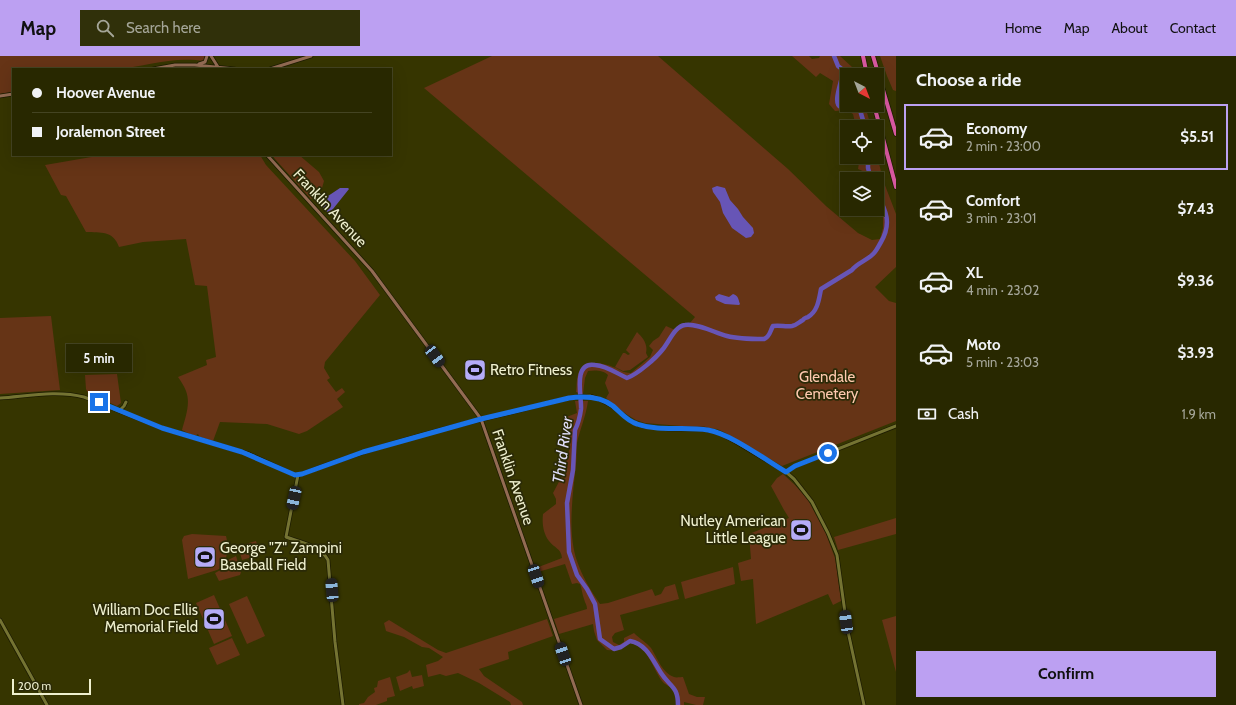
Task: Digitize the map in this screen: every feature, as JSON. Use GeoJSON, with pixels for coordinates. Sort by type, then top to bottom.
{"type":"FeatureCollection","features":[{"type":"Feature","properties":{"kind":"highway"},"geometry":{"type":"LineString","coordinates":[[863,56],[866,68]]}},
{"type":"Feature","properties":{"kind":"highway"},"geometry":{"type":"LineString","coordinates":[[873,56],[896,134]]}},
{"type":"Feature","properties":{"kind":"highway"},"geometry":{"type":"LineString","coordinates":[[876,112],[896,187]]}},
{"type":"Feature","properties":{"kind":"main road"},"geometry":{"type":"LineString","coordinates":[[158,68],[205,62],[207,56]]}},
{"type":"Feature","properties":{"kind":"main road"},"geometry":{"type":"LineString","coordinates":[[211,56],[218,68]]}},
{"type":"Feature","properties":{"kind":"main road"},"geometry":{"type":"LineString","coordinates":[[273,68],[311,56]]}},
{"type":"Feature","properties":{"kind":"main road"},"geometry":{"type":"LineString","coordinates":[[195,64],[218,68]]}},
{"type":"Feature","properties":{"kind":"main road"},"geometry":{"type":"LineString","coordinates":[[0,96],[12,94]]}},
{"type":"Feature","properties":{"kind":"main road","name":"Franklin Avenue"},"geometry":{"type":"LineString","coordinates":[[268,156],[372,271],[481,419],[581,705]]}},
{"type":"Feature","properties":{"kind":"street"},"geometry":{"type":"LineString","coordinates":[[0,398],[71,394],[88,398],[177,433],[242,452],[298,475],[358,454],[481,419],[585,396],[606,402],[632,422],[643,426],[704,429],[719,433],[786,472],[794,479],[812,502],[828,533],[837,555],[847,627],[864,705]]}},
{"type":"Feature","properties":{"kind":"street"},"geometry":{"type":"LineString","coordinates":[[119,411],[126,402]]}},
{"type":"Feature","properties":{"kind":"street"},"geometry":{"type":"LineString","coordinates":[[786,472],[795,466],[896,426]]}},
{"type":"Feature","properties":{"kind":"street"},"geometry":{"type":"LineString","coordinates":[[298,475],[286,538],[319,549],[328,560],[335,642],[343,705]]}},
{"type":"Feature","properties":{"kind":"street"},"geometry":{"type":"LineString","coordinates":[[0,620],[47,705]]}},
{"type":"Feature","properties":{"kind":"green space"},"geometry":{"type":"Polygon","coordinates":[[[0,56],[207,56],[204,61],[169,61],[126,68],[12,68],[12,92],[0,94],[0,56]]]}},
{"type":"Feature","properties":{"kind":"green space","name":"Glendale Cemetery"},"geometry":{"type":"Polygon","coordinates":[[[492,56],[658,56],[788,169],[826,206],[858,233],[872,240],[880,239],[883,228],[884,183],[896,214],[896,267],[875,287],[889,301],[896,303],[896,421],[782,466],[717,429],[645,423],[636,420],[606,398],[609,393],[605,383],[608,375],[604,372],[588,371],[585,378],[583,394],[576,392],[578,375],[583,367],[596,363],[631,373],[650,357],[653,350],[649,346],[659,337],[666,326],[675,330],[682,324],[690,323],[695,317],[424,88],[492,56]]]}},
{"type":"Feature","properties":{"kind":"green space"},"geometry":{"type":"Polygon","coordinates":[[[792,56],[809,56],[812,59],[819,58],[820,56],[840,56],[852,67],[840,68],[840,111],[835,111],[829,104],[833,81],[820,73],[816,77],[792,56]]]}},
{"type":"Feature","properties":{"kind":"green space"},"geometry":{"type":"Polygon","coordinates":[[[880,56],[896,56],[896,91],[893,90],[880,56]]]}},
{"type":"Feature","properties":{"kind":"green space"},"geometry":{"type":"Polygon","coordinates":[[[850,112],[867,112],[869,120],[854,120],[853,114],[850,112]]]}},
{"type":"Feature","properties":{"kind":"green space"},"geometry":{"type":"Polygon","coordinates":[[[97,156],[261,156],[266,165],[355,261],[380,295],[325,362],[324,368],[330,378],[327,380],[336,392],[342,388],[345,392],[337,399],[343,407],[307,431],[299,434],[267,424],[220,422],[213,441],[198,437],[199,435],[197,434],[196,437],[182,430],[188,401],[186,391],[178,377],[207,365],[206,360],[216,357],[207,286],[195,285],[186,239],[143,242],[119,247],[110,235],[86,232],[66,196],[61,195],[45,165],[97,156]]]}},
{"type":"Feature","properties":{"kind":"green space"},"geometry":{"type":"Polygon","coordinates":[[[273,156],[300,156],[319,172],[324,181],[322,188],[311,199],[273,156]]]}},
{"type":"Feature","properties":{"kind":"green space"},"geometry":{"type":"Polygon","coordinates":[[[859,164],[879,164],[881,172],[865,172],[858,169],[859,164]]]}},
{"type":"Feature","properties":{"kind":"green space"},"geometry":{"type":"Polygon","coordinates":[[[51,316],[60,390],[0,394],[0,318],[51,316]]]}},
{"type":"Feature","properties":{"kind":"green space"},"geometry":{"type":"Polygon","coordinates":[[[637,332],[644,341],[648,357],[630,370],[623,371],[615,367],[623,353],[628,355],[630,354],[626,350],[637,332]]]}},
{"type":"Feature","properties":{"kind":"green space"},"geometry":{"type":"Polygon","coordinates":[[[117,374],[121,403],[117,406],[88,393],[86,389],[85,375],[117,374]]]}},
{"type":"Feature","properties":{"kind":"green space"},"geometry":{"type":"Polygon","coordinates":[[[575,401],[588,401],[577,443],[573,488],[571,525],[574,550],[579,567],[600,604],[608,603],[652,589],[655,596],[661,594],[665,587],[675,584],[679,599],[620,615],[624,630],[615,633],[612,637],[613,642],[619,645],[624,642],[624,638],[634,633],[651,648],[666,672],[675,677],[683,677],[689,694],[697,697],[705,697],[703,705],[684,702],[684,705],[678,705],[675,690],[662,681],[646,653],[636,645],[630,643],[617,650],[607,650],[597,640],[593,624],[559,634],[554,619],[587,609],[581,586],[577,583],[572,584],[565,564],[538,572],[536,568],[562,558],[560,552],[545,535],[543,514],[556,504],[556,499],[553,493],[561,478],[570,448],[570,438],[564,418],[577,413],[575,401]]]}},
{"type":"Feature","properties":{"kind":"green space"},"geometry":{"type":"Polygon","coordinates":[[[783,474],[808,500],[826,534],[835,558],[841,601],[833,605],[828,594],[756,624],[753,579],[741,581],[738,563],[751,559],[749,534],[789,518],[771,486],[777,478],[783,474]]]}},
{"type":"Feature","properties":{"kind":"green space"},"geometry":{"type":"Polygon","coordinates":[[[896,518],[896,534],[838,550],[834,537],[896,518]]]}},
{"type":"Feature","properties":{"kind":"green space","name":"George \"Z\" Zampini Baseball Field"},"geometry":{"type":"Polygon","coordinates":[[[192,534],[226,536],[227,552],[223,567],[188,579],[182,540],[184,536],[192,534]]]}},
{"type":"Feature","properties":{"kind":"green space"},"geometry":{"type":"Polygon","coordinates":[[[256,541],[260,555],[242,560],[238,546],[256,541]]]}},
{"type":"Feature","properties":{"kind":"green space"},"geometry":{"type":"Polygon","coordinates":[[[236,556],[241,572],[240,575],[219,581],[215,573],[224,568],[226,561],[236,556]]]}},
{"type":"Feature","properties":{"kind":"green space"},"geometry":{"type":"Polygon","coordinates":[[[733,567],[735,584],[685,599],[681,582],[733,567]]]}},
{"type":"Feature","properties":{"kind":"green space","name":"William Doc Ellis Memorial Field"},"geometry":{"type":"Polygon","coordinates":[[[214,595],[232,636],[214,644],[196,603],[214,595]]]}},
{"type":"Feature","properties":{"kind":"green space"},"geometry":{"type":"Polygon","coordinates":[[[247,596],[265,636],[247,644],[229,604],[247,596]]]}},
{"type":"Feature","properties":{"kind":"green space"},"geometry":{"type":"Polygon","coordinates":[[[896,616],[896,672],[882,620],[896,616]]]}},
{"type":"Feature","properties":{"kind":"green space"},"geometry":{"type":"Polygon","coordinates":[[[547,619],[553,636],[508,652],[509,659],[479,669],[484,676],[522,702],[523,705],[511,705],[510,702],[479,683],[458,673],[446,676],[440,674],[428,677],[426,665],[438,661],[443,657],[429,648],[422,647],[404,637],[386,631],[384,623],[389,620],[438,650],[446,653],[547,619]]]}},
{"type":"Feature","properties":{"kind":"green space"},"geometry":{"type":"Polygon","coordinates":[[[232,638],[240,655],[217,665],[209,648],[232,638]]]}},
{"type":"Feature","properties":{"kind":"green space"},"geometry":{"type":"Polygon","coordinates":[[[410,670],[412,677],[422,675],[424,686],[413,689],[412,686],[400,691],[396,677],[407,673],[410,670]]]}},
{"type":"Feature","properties":{"kind":"green space"},"geometry":{"type":"Polygon","coordinates":[[[390,677],[395,696],[387,698],[387,701],[376,705],[359,705],[364,703],[368,697],[375,692],[374,688],[377,687],[378,681],[390,677]]]}},
{"type":"Feature","properties":{"kind":"shaded area"},"geometry":{"type":"Polygon","coordinates":[[[717,186],[725,188],[730,200],[753,228],[754,233],[751,237],[746,238],[732,228],[723,213],[720,202],[713,192],[712,188],[717,186]]]}},
{"type":"Feature","properties":{"kind":"shaded area"},"geometry":{"type":"Polygon","coordinates":[[[340,188],[349,189],[329,214],[320,204],[322,200],[340,188]]]}},
{"type":"Feature","properties":{"kind":"shaded area"},"geometry":{"type":"Polygon","coordinates":[[[719,294],[729,297],[733,294],[738,298],[740,304],[725,304],[716,300],[715,297],[719,294]]]}},
{"type":"Feature","properties":{"kind":"waterway","name":"Third River"},"geometry":{"type":"LineString","coordinates":[[834,56],[838,66],[843,70],[837,101],[838,105],[842,107],[857,107],[860,110],[863,120]]}},
{"type":"Feature","properties":{"kind":"waterway","name":"Third River"},"geometry":{"type":"LineString","coordinates":[[868,164],[869,172]]}},
{"type":"Feature","properties":{"kind":"waterway","name":"Third River"},"geometry":{"type":"LineString","coordinates":[[678,705],[675,690],[664,678],[645,649],[630,641],[621,647],[614,649],[600,639],[595,604],[577,575],[569,552],[567,503],[573,470],[575,430],[581,409],[580,381],[583,369],[588,365],[595,365],[607,368],[627,378],[656,357],[675,331],[681,326],[685,325],[695,325],[722,335],[745,339],[764,339],[769,335],[773,326],[794,326],[814,312],[818,304],[821,289],[852,270],[870,257],[877,249],[886,229],[887,223],[884,208]]}},
{"type":"Feature","properties":{"kind":"place","name":"Retro Fitness"},"geometry":{"type":"Point","coordinates":[475,370]}},
{"type":"Feature","properties":{"kind":"place","name":"Nutley American Little League"},"geometry":{"type":"Point","coordinates":[801,530]}},
{"type":"Feature","properties":{"kind":"place","name":"George \"Z\" Zampini Baseball Field"},"geometry":{"type":"Point","coordinates":[205,557]}},
{"type":"Feature","properties":{"kind":"place","name":"William Doc Ellis Memorial Field"},"geometry":{"type":"Point","coordinates":[214,619]}},
{"type":"Feature","properties":{"kind":"route"},"geometry":{"type":"LineString","coordinates":[[99,402],[162,428],[254,456],[295,475],[302,474],[352,455],[420,436],[569,398],[585,396],[590,396],[606,402],[632,422],[643,426],[704,429],[719,433],[786,472],[795,466],[828,453]]}}]}
